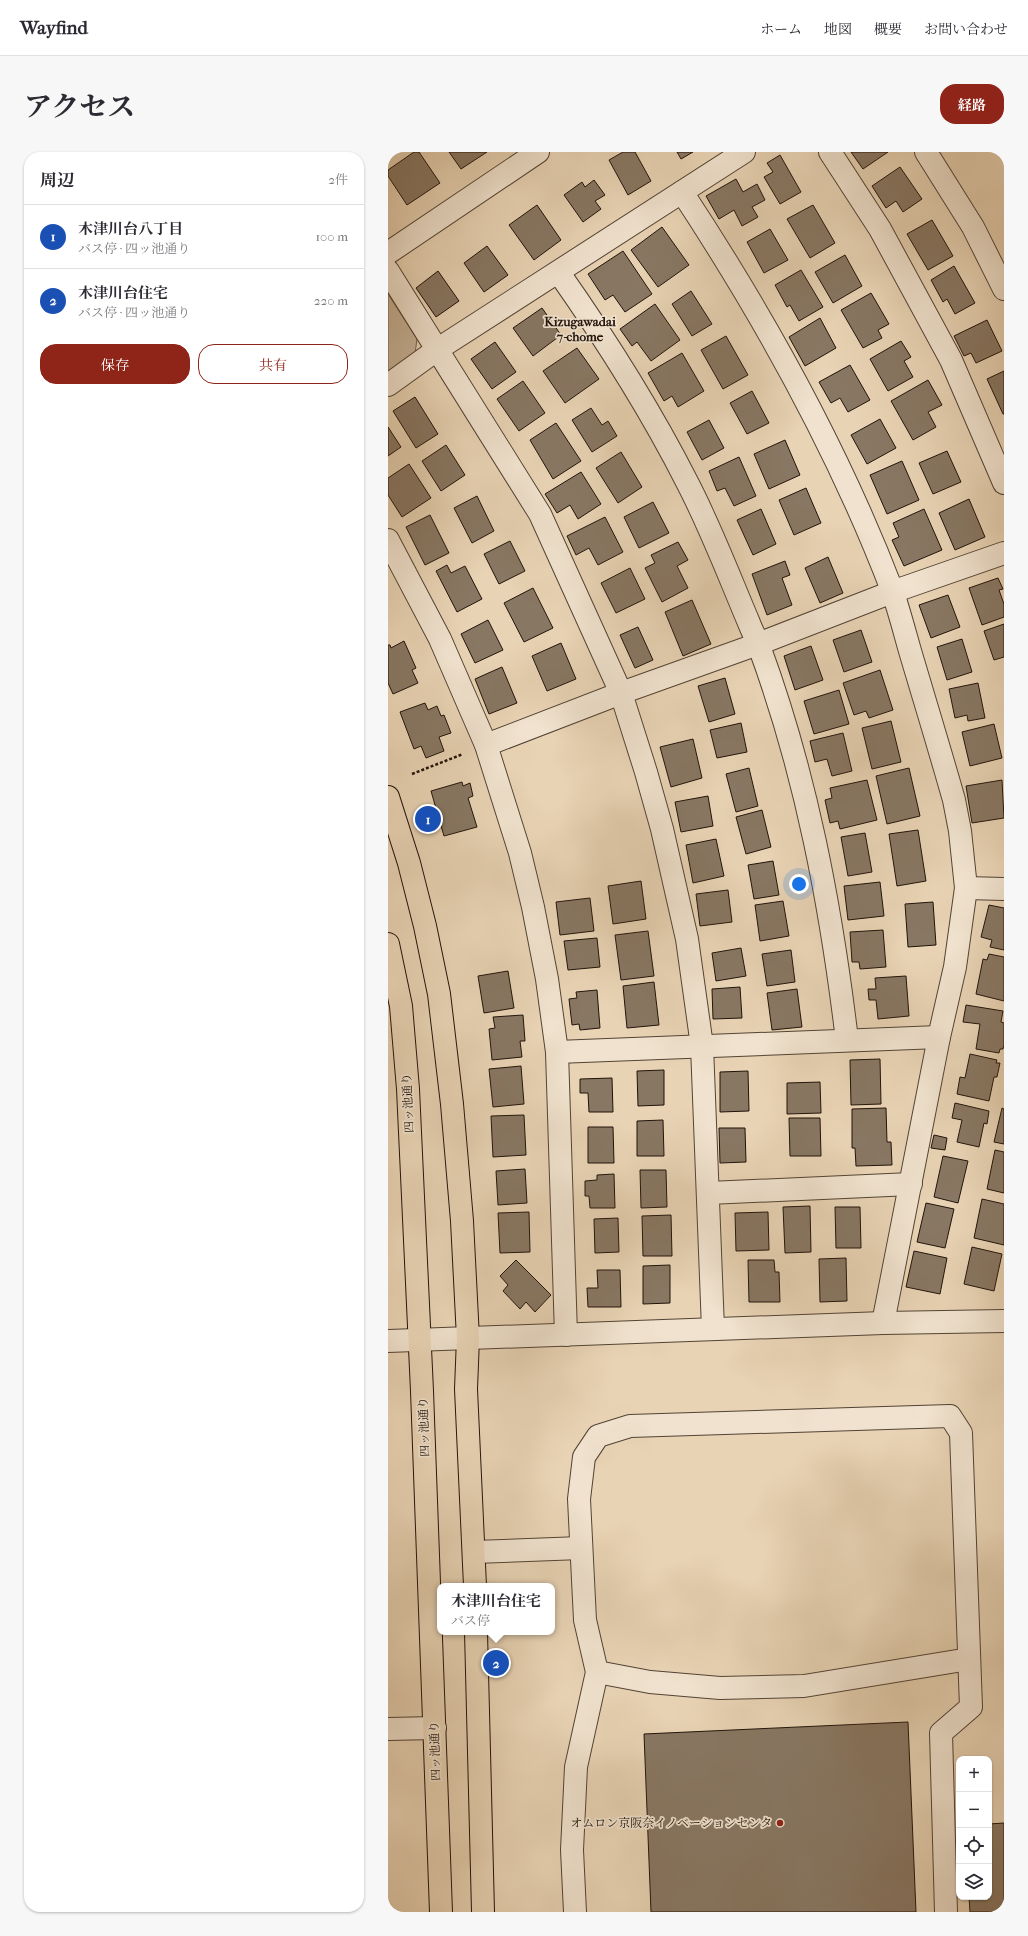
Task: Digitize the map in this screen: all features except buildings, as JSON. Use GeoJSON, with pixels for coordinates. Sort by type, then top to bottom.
{"type":"FeatureCollection","features":[{"type":"Feature","properties":{"kind":"main road"},"geometry":{"type":"LineString","coordinates":[[388,797],[425,926],[439,994],[452,1104],[462,1220],[468,1338],[466,1389],[474,1552],[474,1583]]}},
{"type":"Feature","properties":{"kind":"main road","name":"四ッ池通り"},"geometry":{"type":"LineString","coordinates":[[388,944],[401,1006],[408,1089],[420,1340],[441,1912]]}},
{"type":"Feature","properties":{"kind":"main road"},"geometry":{"type":"LineString","coordinates":[[476,1635],[483,1912]]}},
{"type":"Feature","properties":{"kind":"street"},"geometry":{"type":"LineString","coordinates":[[388,253],[538,152]]}},
{"type":"Feature","properties":{"kind":"street"},"geometry":{"type":"LineString","coordinates":[[388,384],[438,349],[559,273],[744,152]]}},
{"type":"Feature","properties":{"kind":"street"},"geometry":{"type":"LineString","coordinates":[[830,152],[880,229],[951,360],[1004,483]]}},
{"type":"Feature","properties":{"kind":"street"},"geometry":{"type":"LineString","coordinates":[[926,152],[973,227],[1004,289]]}},
{"type":"Feature","properties":{"kind":"street"},"geometry":{"type":"LineString","coordinates":[[682,192],[758,311],[836,459],[865,525],[892,592],[954,800],[960,831],[966,888],[955,967],[939,1037],[883,1323]]}},
{"type":"Feature","properties":{"kind":"street"},"geometry":{"type":"LineString","coordinates":[[388,271],[540,514],[621,693],[648,780],[676,887],[695,992],[702,1046],[709,1193],[713,1329]]}},
{"type":"Feature","properties":{"kind":"street"},"geometry":{"type":"LineString","coordinates":[[559,273],[620,362],[659,428],[710,530],[758,644],[793,755],[813,833],[837,963],[846,1040]]}},
{"type":"Feature","properties":{"kind":"street"},"geometry":{"type":"LineString","coordinates":[[388,540],[440,639],[486,744],[518,846],[533,907],[547,979],[557,1052],[566,1335]]}},
{"type":"Feature","properties":{"kind":"street"},"geometry":{"type":"LineString","coordinates":[[486,744],[621,693],[758,644],[892,592],[1004,553]]}},
{"type":"Feature","properties":{"kind":"street"},"geometry":{"type":"LineString","coordinates":[[966,888],[1004,889]]}},
{"type":"Feature","properties":{"kind":"street"},"geometry":{"type":"LineString","coordinates":[[557,1052],[939,1037]]}},
{"type":"Feature","properties":{"kind":"street"},"geometry":{"type":"LineString","coordinates":[[709,1193],[911,1184]]}},
{"type":"Feature","properties":{"kind":"street"},"geometry":{"type":"LineString","coordinates":[[388,1341],[883,1323],[1004,1321]]}},
{"type":"Feature","properties":{"kind":"street"},"geometry":{"type":"LineString","coordinates":[[575,1912],[572,1850],[576,1767],[597,1672],[585,1620],[579,1498],[584,1457],[598,1436],[630,1426],[950,1416],[961,1433],[971,1707],[940,1733],[946,1912]]}},
{"type":"Feature","properties":{"kind":"street"},"geometry":{"type":"LineString","coordinates":[[474,1552],[581,1548]]}},
{"type":"Feature","properties":{"kind":"street"},"geometry":{"type":"LineString","coordinates":[[597,1672],[650,1682],[720,1688],[804,1686],[969,1659]]}},
{"type":"Feature","properties":{"kind":"street"},"geometry":{"type":"LineString","coordinates":[[388,1729],[434,1728]]}},
{"type":"Feature","properties":{"kind":"path"},"geometry":{"type":"LineString","coordinates":[[412,774],[486,744]]}},
{"type":"Feature","properties":{"kind":"shaded area"},"geometry":{"type":"Polygon","coordinates":[[[388,294],[417,339],[415,354],[388,372],[388,294]]]}},
{"type":"Feature","properties":{"kind":"place","name":"木津川台八丁目"},"geometry":{"type":"Point","coordinates":[428,819]}},
{"type":"Feature","properties":{"kind":"place","name":"木津川台住宅"},"geometry":{"type":"Point","coordinates":[496,1663]}},
{"type":"Feature","properties":{"kind":"place","name":"オムロン京阪奈イノベーションセンタ"},"geometry":{"type":"Point","coordinates":[780,1823]}},
{"type":"Feature","properties":{"kind":"district","name":"Kizugawadai 7-chome"},"geometry":{"type":"Point","coordinates":[580,328]}}]}
